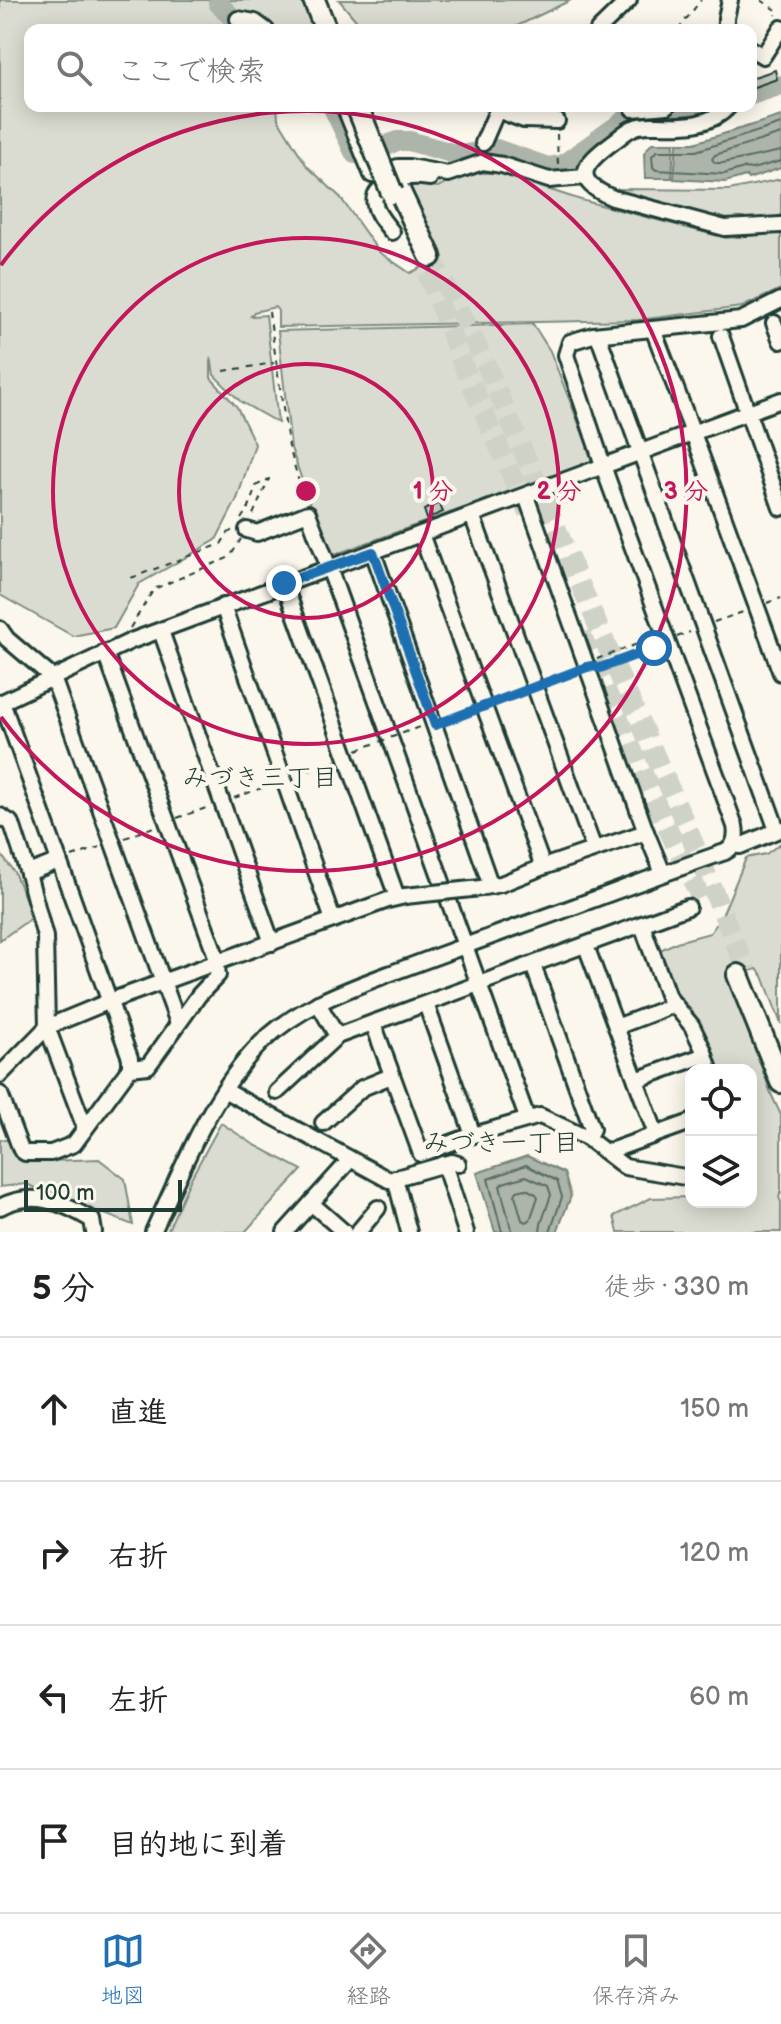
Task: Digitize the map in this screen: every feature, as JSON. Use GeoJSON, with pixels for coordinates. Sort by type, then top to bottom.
{"type":"FeatureCollection","features":[{"type":"Feature","properties":{"kind":"highway"},"geometry":{"type":"LineString","coordinates":[[314,0],[324,24]]}},
{"type":"Feature","properties":{"kind":"highway"},"geometry":{"type":"LineString","coordinates":[[323,0],[332,24]]}},
{"type":"Feature","properties":{"kind":"highway"},"geometry":{"type":"LineString","coordinates":[[360,112],[426,258]]}},
{"type":"Feature","properties":{"kind":"highway"},"geometry":{"type":"LineString","coordinates":[[366,112],[396,192]]}},
{"type":"Feature","properties":{"kind":"highway"},"geometry":{"type":"LineString","coordinates":[[781,1055],[743,974],[781,1082]]}},
{"type":"Feature","properties":{"kind":"street"},"geometry":{"type":"LineString","coordinates":[[608,24],[629,0]]}},
{"type":"Feature","properties":{"kind":"street"},"geometry":{"type":"LineString","coordinates":[[726,24],[730,0]]}},
{"type":"Feature","properties":{"kind":"street"},"geometry":{"type":"LineString","coordinates":[[238,19],[258,24]]}},
{"type":"Feature","properties":{"kind":"street"},"geometry":{"type":"LineString","coordinates":[[757,52],[763,56],[779,20]]}},
{"type":"Feature","properties":{"kind":"street"},"geometry":{"type":"LineString","coordinates":[[347,112],[372,175],[398,167],[448,174]]}},
{"type":"Feature","properties":{"kind":"street"},"geometry":{"type":"LineString","coordinates":[[483,143],[496,112]]}},
{"type":"Feature","properties":{"kind":"street"},"geometry":{"type":"LineString","coordinates":[[505,112],[517,119],[557,121]]}},
{"type":"Feature","properties":{"kind":"street"},"geometry":{"type":"LineString","coordinates":[[724,112],[699,123],[644,125],[630,129],[600,151],[586,169],[588,185],[613,198],[725,228],[781,225]]}},
{"type":"Feature","properties":{"kind":"street"},"geometry":{"type":"LineString","coordinates":[[392,232],[376,209],[374,197],[376,192],[400,179],[416,176],[440,180],[448,174],[483,162],[549,180],[585,177]]}},
{"type":"Feature","properties":{"kind":"street"},"geometry":{"type":"LineString","coordinates":[[153,1232],[224,1090],[240,1066],[271,1034],[297,1015],[318,1003],[464,945],[728,851],[733,845],[735,826],[603,466],[566,355],[570,342],[598,335],[741,320],[781,300]]}},
{"type":"Feature","properties":{"kind":"street"},"geometry":{"type":"LineString","coordinates":[[774,323],[781,341]]}},
{"type":"Feature","properties":{"kind":"street"},"geometry":{"type":"LineString","coordinates":[[653,329],[781,673]]}},
{"type":"Feature","properties":{"kind":"street"},"geometry":{"type":"LineString","coordinates":[[598,335],[779,829],[740,846],[733,845]]}},
{"type":"Feature","properties":{"kind":"street"},"geometry":{"type":"LineString","coordinates":[[721,336],[781,508]]}},
{"type":"Feature","properties":{"kind":"street"},"geometry":{"type":"LineString","coordinates":[[0,1094],[21,1150],[25,1153],[51,1153],[74,1144],[130,1068],[130,1058],[110,1001],[1,703],[131,641],[781,400]]}},
{"type":"Feature","properties":{"kind":"street"},"geometry":{"type":"LineString","coordinates":[[526,496],[663,873]]}},
{"type":"Feature","properties":{"kind":"street"},"geometry":{"type":"LineString","coordinates":[[247,530],[257,533],[308,513],[527,1118]]}},
{"type":"Feature","properties":{"kind":"street"},"geometry":{"type":"LineString","coordinates":[[472,515],[594,849]]}},
{"type":"Feature","properties":{"kind":"street"},"geometry":{"type":"LineString","coordinates":[[421,534],[543,867]]}},
{"type":"Feature","properties":{"kind":"street"},"geometry":{"type":"LineString","coordinates":[[373,552],[428,726],[486,887]]}},
{"type":"Feature","properties":{"kind":"street"},"geometry":{"type":"LineString","coordinates":[[284,583],[352,754],[401,896]]}},
{"type":"Feature","properties":{"kind":"street"},"geometry":{"type":"LineString","coordinates":[[223,606],[333,920]]}},
{"type":"Feature","properties":{"kind":"street"},"geometry":{"type":"LineString","coordinates":[[161,631],[272,943]]}},
{"type":"Feature","properties":{"kind":"street"},"geometry":{"type":"LineString","coordinates":[[2,637],[53,678],[178,1023]]}},
{"type":"Feature","properties":{"kind":"street"},"geometry":{"type":"LineString","coordinates":[[105,652],[215,953],[218,975],[199,995],[148,1066],[130,1068]]}},
{"type":"Feature","properties":{"kind":"street"},"geometry":{"type":"LineString","coordinates":[[0,816],[13,827],[28,873],[45,937],[47,1027],[85,1128]]}},
{"type":"Feature","properties":{"kind":"street"},"geometry":{"type":"LineString","coordinates":[[0,1075],[47,1027],[110,1001],[401,896],[501,884],[646,832]]}},
{"type":"Feature","properties":{"kind":"street"},"geometry":{"type":"LineString","coordinates":[[28,873],[59,861]]}},
{"type":"Feature","properties":{"kind":"street"},"geometry":{"type":"LineString","coordinates":[[277,1092],[337,1036],[688,907]]}},
{"type":"Feature","properties":{"kind":"street"},"geometry":{"type":"LineString","coordinates":[[642,925],[668,997],[692,1026],[708,1064]]}},
{"type":"Feature","properties":{"kind":"street"},"geometry":{"type":"LineString","coordinates":[[586,946],[656,1134]]}},
{"type":"Feature","properties":{"kind":"street"},"geometry":{"type":"LineString","coordinates":[[533,965],[592,1129],[587,1138]]}},
{"type":"Feature","properties":{"kind":"street"},"geometry":{"type":"LineString","coordinates":[[318,1003],[337,1036]]}},
{"type":"Feature","properties":{"kind":"street"},"geometry":{"type":"LineString","coordinates":[[426,1004],[473,1135]]}},
{"type":"Feature","properties":{"kind":"street"},"geometry":{"type":"LineString","coordinates":[[616,1027],[674,1005]]}},
{"type":"Feature","properties":{"kind":"street"},"geometry":{"type":"LineString","coordinates":[[373,1023],[421,1154],[540,1116],[587,1138],[625,1167],[685,1177]]}},
{"type":"Feature","properties":{"kind":"street"},"geometry":{"type":"LineString","coordinates":[[636,1080],[705,1055]]}},
{"type":"Feature","properties":{"kind":"street"},"geometry":{"type":"LineString","coordinates":[[323,1123],[362,1088],[391,1076]]}},
{"type":"Feature","properties":{"kind":"street"},"geometry":{"type":"LineString","coordinates":[[224,1090],[389,1180],[451,1164],[466,1232]]}},
{"type":"Feature","properties":{"kind":"street"},"geometry":{"type":"LineString","coordinates":[[607,1152],[685,1124]]}},
{"type":"Feature","properties":{"kind":"street"},"geometry":{"type":"LineString","coordinates":[[0,1132],[15,1134]]}},
{"type":"Feature","properties":{"kind":"street"},"geometry":{"type":"LineString","coordinates":[[285,1232],[350,1160]]}},
{"type":"Feature","properties":{"kind":"street"},"geometry":{"type":"LineString","coordinates":[[395,1178],[409,1232]]}},
{"type":"Feature","properties":{"kind":"street"},"geometry":{"type":"LineString","coordinates":[[0,1207],[16,1199],[54,1201],[92,1220],[94,1232]]}},
{"type":"Feature","properties":{"kind":"street"},"geometry":{"type":"LineString","coordinates":[[311,1203],[344,1232]]}},
{"type":"Feature","properties":{"kind":"street"},"geometry":{"type":"LineString","coordinates":[[358,1232],[378,1208]]}},
{"type":"Feature","properties":{"kind":"path"},"geometry":{"type":"LineString","coordinates":[[683,24],[701,0]]}},
{"type":"Feature","properties":{"kind":"path"},"geometry":{"type":"LineString","coordinates":[[761,0],[778,11],[779,20]]}},
{"type":"Feature","properties":{"kind":"path"},"geometry":{"type":"LineString","coordinates":[[556,161],[557,121]]}},
{"type":"Feature","properties":{"kind":"path"},"geometry":{"type":"LineString","coordinates":[[269,312],[288,443],[308,513]]}},
{"type":"Feature","properties":{"kind":"path"},"geometry":{"type":"LineString","coordinates":[[224,371],[276,363]]}},
{"type":"Feature","properties":{"kind":"path"},"geometry":{"type":"LineString","coordinates":[[131,578],[221,544],[249,507],[256,486],[269,479],[247,530],[230,557],[154,589],[129,631],[131,641]]}},
{"type":"Feature","properties":{"kind":"path"},"geometry":{"type":"LineString","coordinates":[[676,638],[781,598]]}},
{"type":"Feature","properties":{"kind":"path"},"geometry":{"type":"LineString","coordinates":[[59,861],[535,688],[590,666],[596,659],[651,639],[654,641],[654,648],[600,668],[590,666]]}},
{"type":"Feature","properties":{"kind":"shaded area"},"geometry":{"type":"Polygon","coordinates":[[[0,0],[308,0],[315,24],[24,24],[24,112],[277,112],[278,119],[307,166],[340,197],[379,252],[410,273],[443,257],[407,184],[438,187],[463,173],[498,173],[581,200],[726,238],[781,232],[781,289],[742,307],[638,320],[278,327],[275,307],[254,312],[251,316],[266,315],[278,423],[241,402],[214,375],[211,357],[211,378],[237,407],[255,444],[237,499],[216,540],[139,584],[114,628],[73,636],[0,595],[0,0]]]}},
{"type":"Feature","properties":{"kind":"shaded area"},"geometry":{"type":"Polygon","coordinates":[[[339,0],[571,0],[521,24],[359,24],[339,0]]]}},
{"type":"Feature","properties":{"kind":"shaded area"},"geometry":{"type":"Polygon","coordinates":[[[781,179],[781,220],[727,222],[616,192],[617,189],[729,190],[781,179]]]}},
{"type":"Feature","properties":{"kind":"shaded area"},"geometry":{"type":"Polygon","coordinates":[[[533,324],[550,351],[592,457],[590,462],[336,554],[326,550],[291,448],[278,331],[533,324]]]}},
{"type":"Feature","properties":{"kind":"shaded area"},"geometry":{"type":"Polygon","coordinates":[[[781,843],[781,1024],[763,976],[757,969],[731,976],[781,1115],[781,1232],[618,1232],[614,1216],[651,1198],[685,1197],[685,1208],[757,1208],[757,1064],[713,1064],[697,1021],[677,993],[660,950],[710,933],[721,918],[746,858],[766,854],[781,843]]]}},
{"type":"Feature","properties":{"kind":"shaded area"},"geometry":{"type":"Polygon","coordinates":[[[0,853],[14,872],[33,917],[0,940],[0,853]]]}},
{"type":"Feature","properties":{"kind":"shaded area"},"geometry":{"type":"Polygon","coordinates":[[[221,1123],[302,1170],[245,1232],[167,1232],[191,1178],[221,1123]]]}},
{"type":"Feature","properties":{"kind":"shaded area"},"geometry":{"type":"Polygon","coordinates":[[[0,1139],[11,1141],[14,1151],[25,1162],[99,1159],[125,1179],[133,1225],[26,1184],[0,1187],[0,1139]]]}},
{"type":"Feature","properties":{"kind":"water"},"geometry":{"type":"Polygon","coordinates":[[[781,116],[781,168],[748,179],[746,176],[725,182],[674,179],[677,143],[694,143],[781,116]]]}},
{"type":"Feature","properties":{"kind":"water"},"geometry":{"type":"Polygon","coordinates":[[[652,143],[674,143],[672,178],[645,178],[644,153],[652,143]]]}},
{"type":"Feature","properties":{"kind":"water"},"geometry":{"type":"Polygon","coordinates":[[[527,1156],[564,1173],[571,1196],[557,1232],[495,1232],[477,1173],[527,1156]]]}},
{"type":"Feature","properties":{"kind":"building"},"geometry":{"type":"Polygon","coordinates":[[[775,70],[777,79],[757,86],[757,76],[775,70]]]}},
{"type":"Feature","properties":{"kind":"building"},"geometry":{"type":"Polygon","coordinates":[[[439,503],[443,512],[427,519],[424,510],[439,503]]]}},
{"type":"Feature","properties":{"kind":"waterway"},"geometry":{"type":"LineString","coordinates":[[218,3],[238,24]]}},
{"type":"Feature","properties":{"kind":"waterway"},"geometry":{"type":"LineString","coordinates":[[757,93],[781,85]]}},
{"type":"Feature","properties":{"kind":"waterway"},"geometry":{"type":"LineString","coordinates":[[335,112],[355,154],[371,152],[397,141],[409,141],[459,155],[496,149],[548,167],[562,165],[633,114],[685,115],[695,112]]}},
{"type":"Feature","properties":{"kind":"tunnel"},"geometry":{"type":"LineString","coordinates":[[430,256],[488,369],[747,972]]}},
{"type":"Feature","properties":{"kind":"tunnel"},"geometry":{"type":"LineString","coordinates":[[427,273],[465,370],[528,513]]}},
{"type":"Feature","properties":{"kind":"tunnel"},"geometry":{"type":"LineString","coordinates":[[581,634],[705,907]]}},
{"type":"Feature","properties":{"kind":"district","name":"みづき三丁目"},"geometry":{"type":"Point","coordinates":[260,777]}},
{"type":"Feature","properties":{"kind":"district","name":"みづき一丁目"},"geometry":{"type":"Point","coordinates":[501,1142]}},
{"type":"Feature","properties":{"kind":"route"},"geometry":{"type":"LineString","coordinates":[[284,583],[373,552],[435,725],[587,667],[600,668],[654,648]]}}]}
